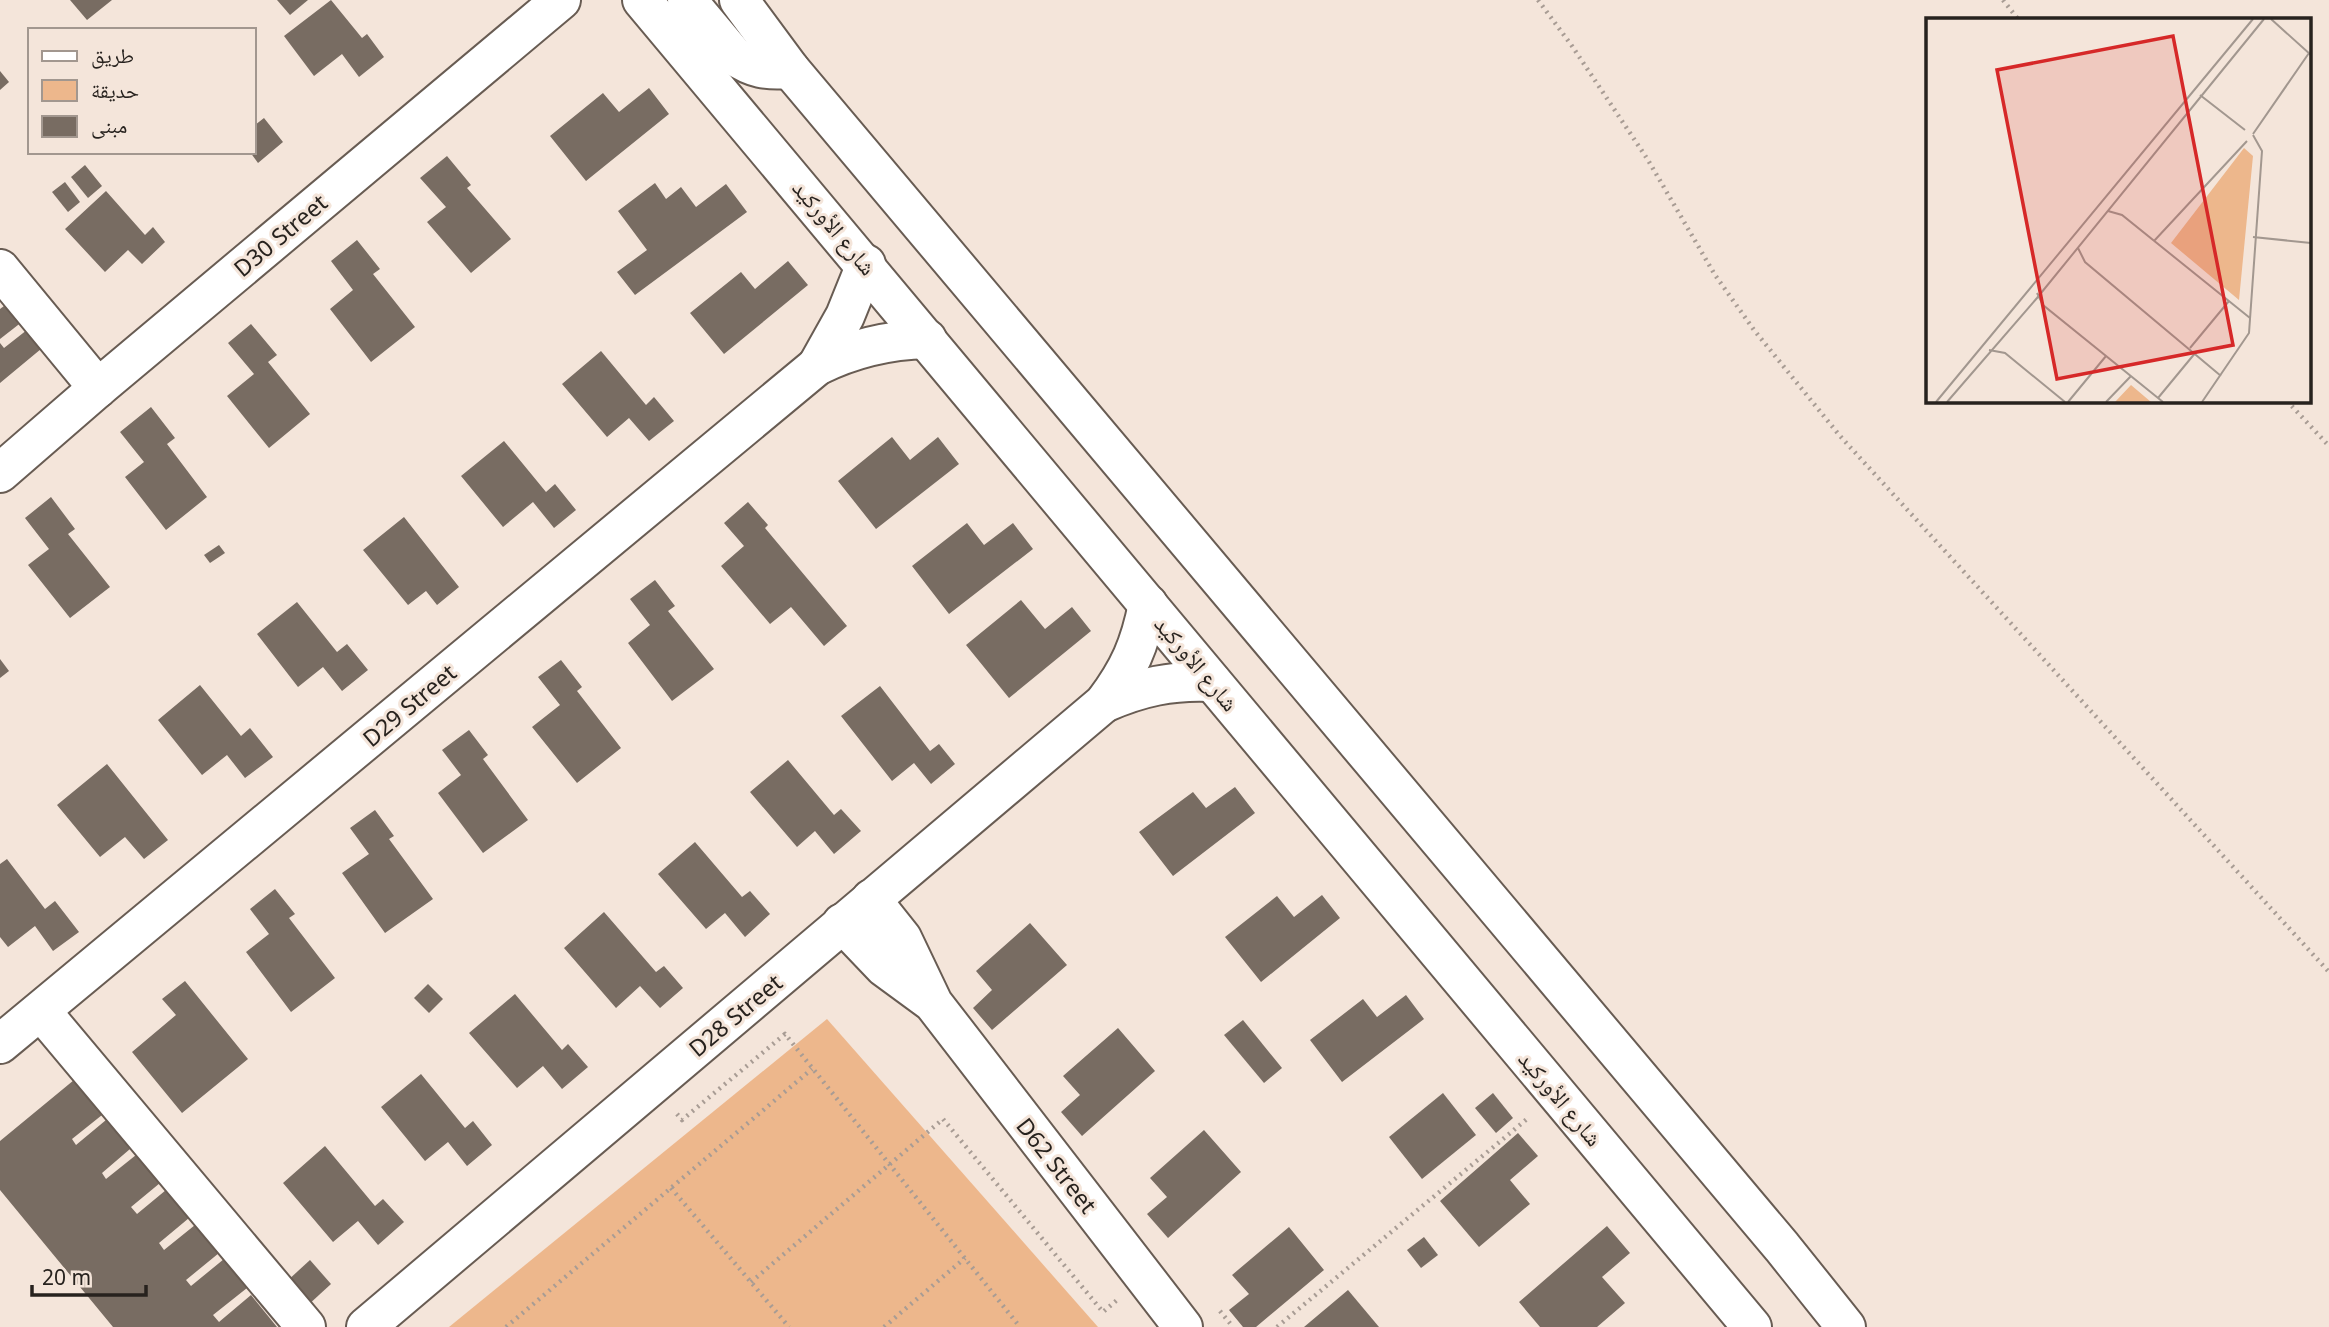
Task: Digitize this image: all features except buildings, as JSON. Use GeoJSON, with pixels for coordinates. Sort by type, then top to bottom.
{"type":"FeatureCollection","features":[{"type":"Feature","properties":{"kind":"street","name":"D30 Street"},"geometry":{"type":"LineString","coordinates":[[0,473],[561,0]]}},
{"type":"Feature","properties":{"kind":"street","name":"شارع الأوركيد"},"geometry":{"type":"LineString","coordinates":[[642,0],[866,264],[1752,1327]]}},
{"type":"Feature","properties":{"kind":"street"},"geometry":{"type":"LineString","coordinates":[[687,0],[742,62],[764,71],[790,69]]}},
{"type":"Feature","properties":{"kind":"street"},"geometry":{"type":"LineString","coordinates":[[739,0],[790,69],[1782,1247],[1846,1327]]}},
{"type":"Feature","properties":{"kind":"street","name":"D29 Street"},"geometry":{"type":"LineString","coordinates":[[817,366],[845,316],[866,264]]}},
{"type":"Feature","properties":{"kind":"street"},"geometry":{"type":"LineString","coordinates":[[0,269],[98,388]]}},
{"type":"Feature","properties":{"kind":"street","name":"D29 Street"},"geometry":{"type":"LineString","coordinates":[[1,1043],[817,366],[844,352],[871,344],[927,339]]}},
{"type":"Feature","properties":{"kind":"street","name":"D28 Street"},"geometry":{"type":"LineString","coordinates":[[366,1327],[1104,703],[1121,681],[1134,657],[1148,604]]}},
{"type":"Feature","properties":{"kind":"street","name":"D28 Street"},"geometry":{"type":"LineString","coordinates":[[1104,703],[1157,684],[1212,682]]}},
{"type":"Feature","properties":{"kind":"street","name":"D62 Street"},"geometry":{"type":"LineString","coordinates":[[856,911],[902,938],[933,1003],[1183,1327]]}},
{"type":"Feature","properties":{"kind":"street"},"geometry":{"type":"LineString","coordinates":[[41,1011],[306,1327]]}},
{"type":"Feature","properties":{"kind":"path"},"geometry":{"type":"LineString","coordinates":[[1538,0],[1648,160],[1715,275],[1796,384],[1840,436],[2329,972]]}},
{"type":"Feature","properties":{"kind":"path"},"geometry":{"type":"LineString","coordinates":[[2003,0],[2017,18]]}},
{"type":"Feature","properties":{"kind":"path"},"geometry":{"type":"LineString","coordinates":[[2288,402],[2329,446]]}},
{"type":"Feature","properties":{"kind":"path"},"geometry":{"type":"LineString","coordinates":[[654,1083],[682,1120],[785,1034],[1020,1327]]}},
{"type":"Feature","properties":{"kind":"path"},"geometry":{"type":"LineString","coordinates":[[506,1327],[812,1069]]}},
{"type":"Feature","properties":{"kind":"path"},"geometry":{"type":"LineString","coordinates":[[1277,1327],[1530,1117]]}},
{"type":"Feature","properties":{"kind":"path"},"geometry":{"type":"LineString","coordinates":[[751,1282],[943,1119],[1102,1312],[1143,1277]]}},
{"type":"Feature","properties":{"kind":"path"},"geometry":{"type":"LineString","coordinates":[[671,1188],[789,1327]]}},
{"type":"Feature","properties":{"kind":"path"},"geometry":{"type":"LineString","coordinates":[[884,1327],[965,1258]]}},
{"type":"Feature","properties":{"kind":"path"},"geometry":{"type":"LineString","coordinates":[[1216,1305],[1233,1327]]}},
{"type":"Feature","properties":{"kind":"green space"},"geometry":{"type":"Polygon","coordinates":[[[827,1019],[1098,1327],[449,1327],[827,1019]]]}}]}
